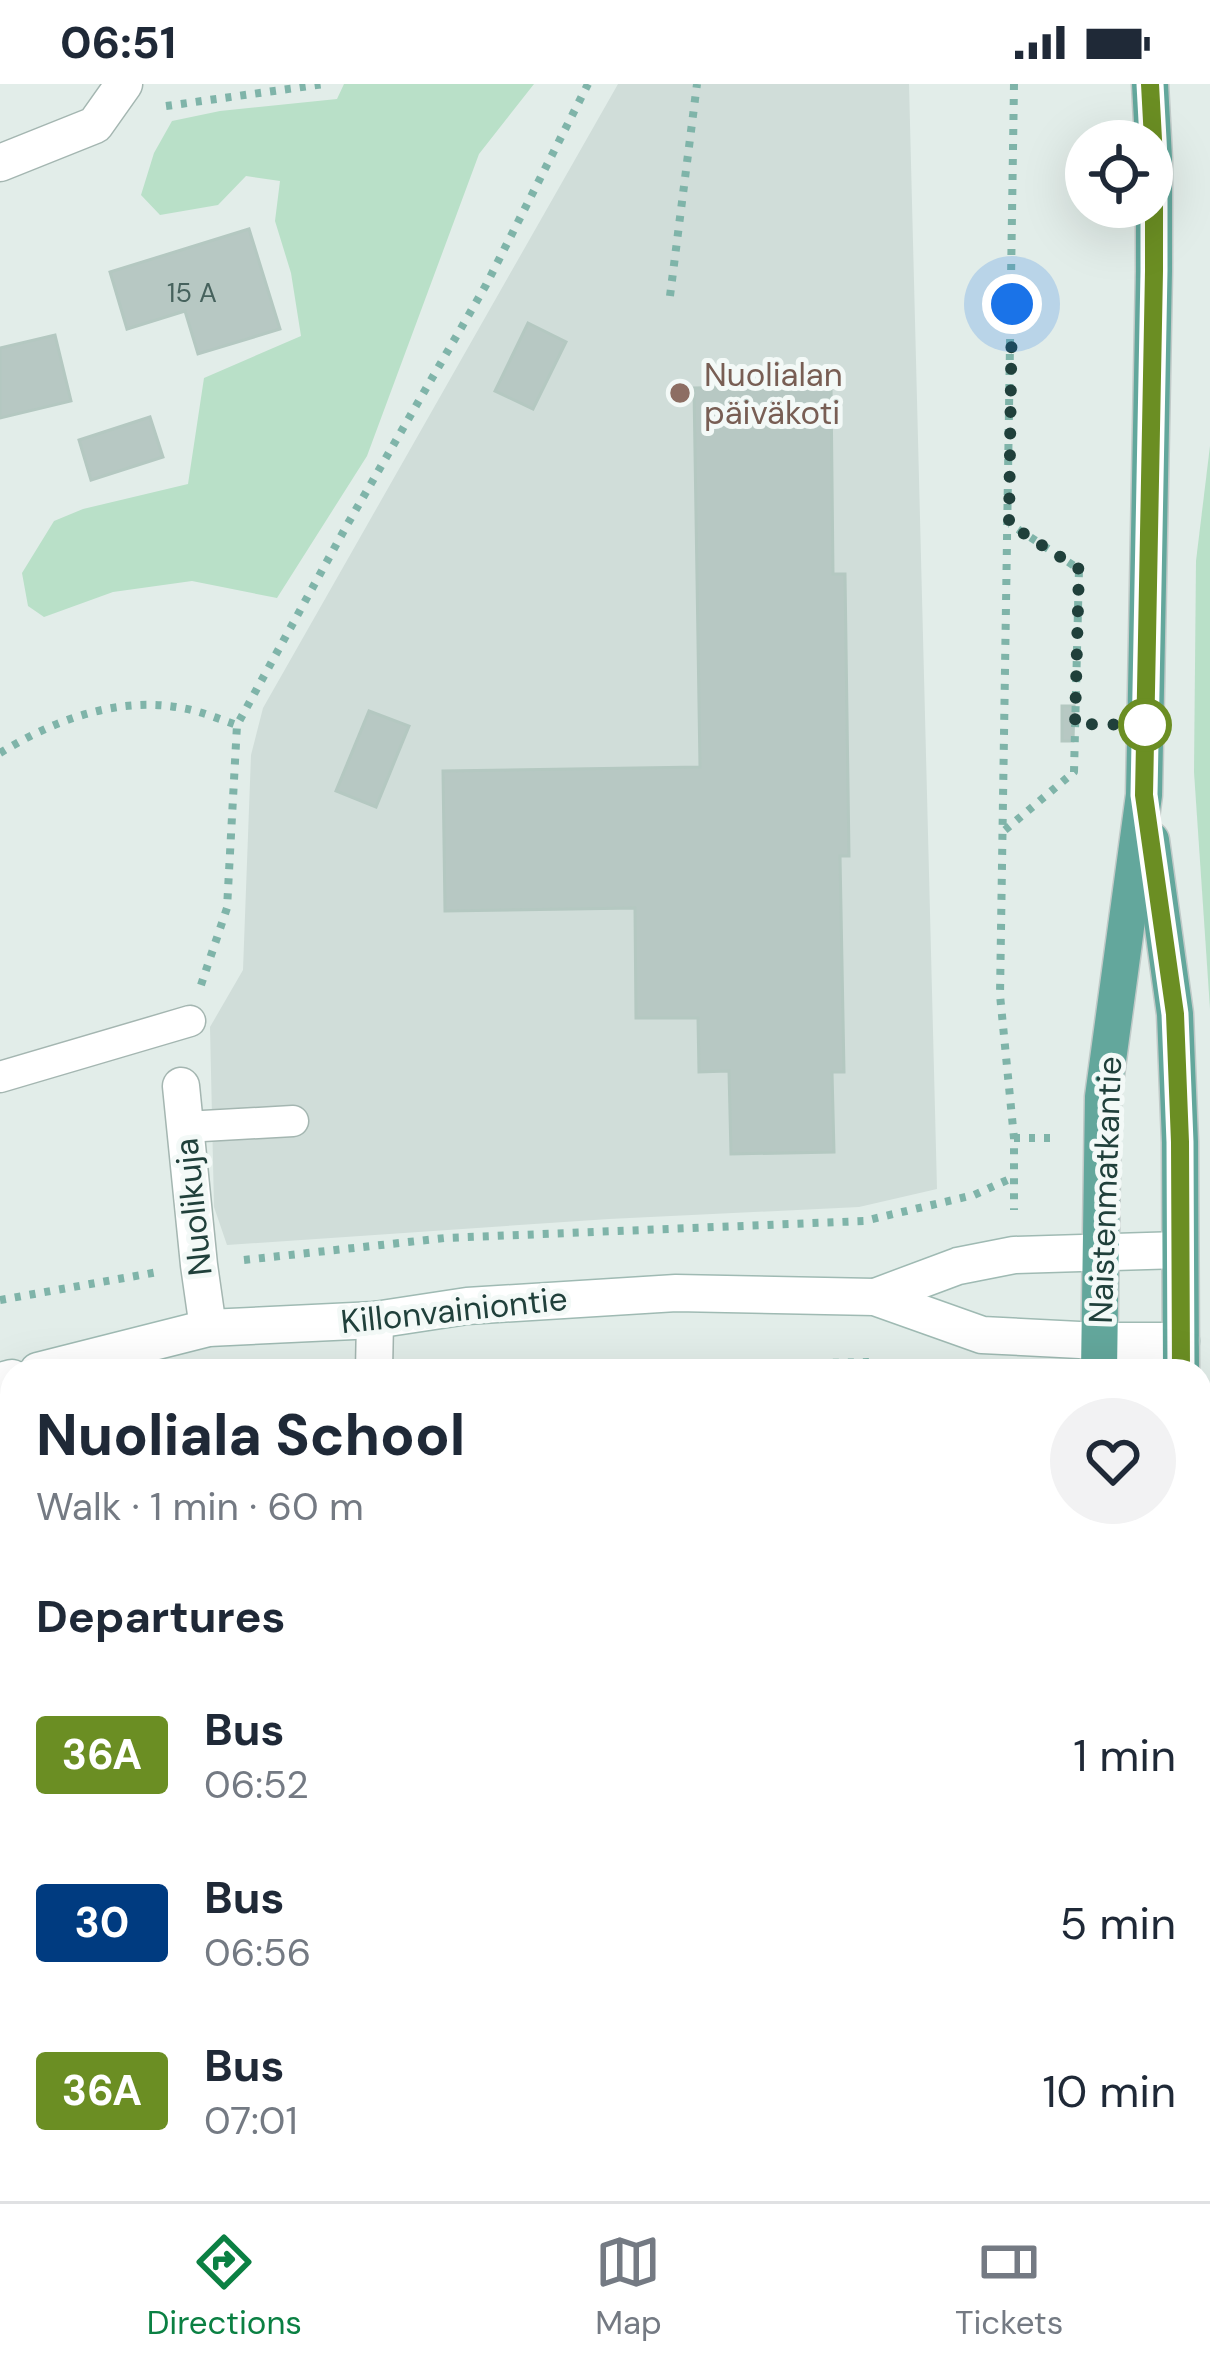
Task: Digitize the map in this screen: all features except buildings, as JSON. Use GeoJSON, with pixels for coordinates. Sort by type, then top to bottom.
{"type":"FeatureCollection","features":[{"type":"Feature","properties":{"kind":"main road","name":"Naistenmatkantie"},"geometry":{"type":"LineString","coordinates":[[1150,84],[1152,120]]}},
{"type":"Feature","properties":{"kind":"main road","name":"Naistenmatkantie"},"geometry":{"type":"LineString","coordinates":[[1158,120],[1162,84]]}},
{"type":"Feature","properties":{"kind":"main road","name":"Naistenmatkantie"},"geometry":{"type":"LineString","coordinates":[[1099,1356],[1103,1097],[1144,795],[1153,228]]}},
{"type":"Feature","properties":{"kind":"main road","name":"Naistenmatkantie"},"geometry":{"type":"LineString","coordinates":[[1144,795],[1175,1014],[1181,1356]]}},
{"type":"Feature","properties":{"kind":"street"},"geometry":{"type":"LineString","coordinates":[[0,163],[94,125],[124,84]]}},
{"type":"Feature","properties":{"kind":"street","name":"Nuolikuja"},"geometry":{"type":"LineString","coordinates":[[181,1086],[208,1328]]}},
{"type":"Feature","properties":{"kind":"street","name":"Killonvainiontie"},"geometry":{"type":"LineString","coordinates":[[875,1297],[958,1266],[1014,1255],[1180,1250]]}},
{"type":"Feature","properties":{"kind":"street","name":"Killonvainiontie"},"geometry":{"type":"LineString","coordinates":[[85,1359],[208,1328],[375,1320],[467,1306],[676,1293],[875,1297],[982,1335],[1099,1356],[1181,1356]]}},
{"type":"Feature","properties":{"kind":"street"},"geometry":{"type":"LineString","coordinates":[[374,1359],[375,1320]]}},
{"type":"Feature","properties":{"kind":"lane"},"geometry":{"type":"LineString","coordinates":[[0,1077],[190,1021]]}},
{"type":"Feature","properties":{"kind":"lane"},"geometry":{"type":"LineString","coordinates":[[184,1127],[293,1120]]}},
{"type":"Feature","properties":{"kind":"path"},"geometry":{"type":"LineString","coordinates":[[94,125],[181,102],[324,84]]}},
{"type":"Feature","properties":{"kind":"path"},"geometry":{"type":"LineString","coordinates":[[190,1021],[227,908],[237,725],[486,284],[588,84]]}},
{"type":"Feature","properties":{"kind":"path"},"geometry":{"type":"LineString","coordinates":[[670,296],[697,84]]}},
{"type":"Feature","properties":{"kind":"path"},"geometry":{"type":"LineString","coordinates":[[1014,84],[1000,995],[1013,1118],[1014,1255]]}},
{"type":"Feature","properties":{"kind":"path"},"geometry":{"type":"LineString","coordinates":[[1004,831],[1074,772],[1079,569],[1009,524]]}},
{"type":"Feature","properties":{"kind":"path"},"geometry":{"type":"LineString","coordinates":[[0,753],[72,718],[139,703],[185,708],[237,725]]}},
{"type":"Feature","properties":{"kind":"path"},"geometry":{"type":"LineString","coordinates":[[0,1300],[199,1265],[445,1238],[864,1221],[974,1195],[1014,1178]]}},
{"type":"Feature","properties":{"kind":"shaded area","name":"Nuolialan päiväkoti"},"geometry":{"type":"Polygon","coordinates":[[[618,84],[909,84],[937,1189],[859,1207],[227,1245],[214,1207],[210,1027],[243,970],[251,755],[263,708],[618,84]]]}},
{"type":"Feature","properties":{"kind":"green space"},"geometry":{"type":"Polygon","coordinates":[[[344,84],[534,84],[479,154],[367,456],[277,598],[192,581],[113,592],[44,617],[28,606],[22,573],[54,521],[83,509],[188,484],[204,378],[301,336],[291,273],[275,221],[280,181],[246,176],[218,205],[160,215],[141,195],[154,153],[172,121],[337,99],[344,84]]]}},
{"type":"Feature","properties":{"kind":"green space"},"geometry":{"type":"Polygon","coordinates":[[[1210,446],[1210,1009],[1194,772],[1196,561],[1210,446]]]}},
{"type":"Feature","properties":{"kind":"bus line","name":"36A"},"geometry":{"type":"LineString","coordinates":[[1150,84],[1154,271],[1144,795],[1175,1014],[1181,1359]]}},
{"type":"Feature","properties":{"kind":"place","name":"Nuolialan päiväkoti"},"geometry":{"type":"Point","coordinates":[680,393]}},
{"type":"Feature","properties":{"kind":"route"},"geometry":{"type":"LineString","coordinates":[[1012,304],[1009,524],[1079,569],[1075,724],[1145,725]]}}]}
